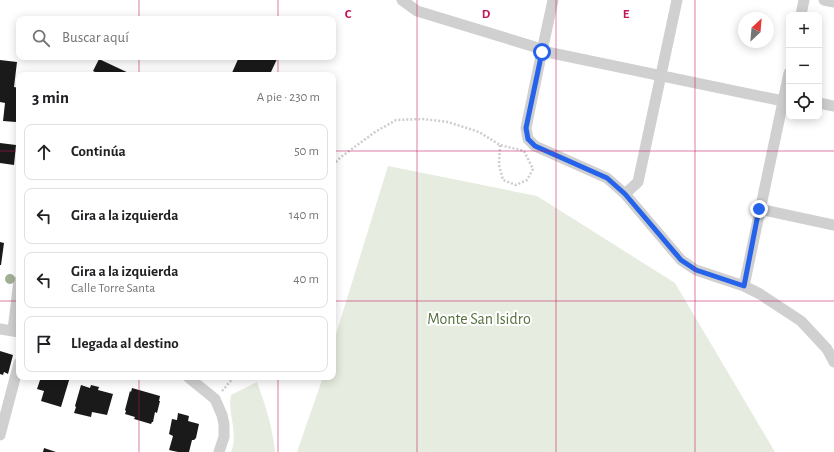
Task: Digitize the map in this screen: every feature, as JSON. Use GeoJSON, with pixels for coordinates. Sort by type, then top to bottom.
{"type":"FeatureCollection","features":[{"type":"Feature","properties":{"kind":"street"},"geometry":{"type":"LineString","coordinates":[[402,0],[417,11],[535,48],[542,52],[786,100],[759,209],[744,286]]}},
{"type":"Feature","properties":{"kind":"street"},"geometry":{"type":"LineString","coordinates":[[553,0],[526,128],[528,139],[535,146],[607,178],[625,194],[681,260],[696,270],[744,286],[760,294],[802,321],[827,349],[834,362]]}},
{"type":"Feature","properties":{"kind":"street"},"geometry":{"type":"LineString","coordinates":[[625,194],[638,182],[677,0]]}},
{"type":"Feature","properties":{"kind":"street"},"geometry":{"type":"LineString","coordinates":[[802,12],[804,0]]}},
{"type":"Feature","properties":{"kind":"street"},"geometry":{"type":"LineString","coordinates":[[824,0],[834,2]]}},
{"type":"Feature","properties":{"kind":"street"},"geometry":{"type":"LineString","coordinates":[[822,104],[834,106]]}},
{"type":"Feature","properties":{"kind":"street"},"geometry":{"type":"LineString","coordinates":[[759,209],[834,225]]}},
{"type":"Feature","properties":{"kind":"street"},"geometry":{"type":"LineString","coordinates":[[0,329],[16,331]]}},
{"type":"Feature","properties":{"kind":"street"},"geometry":{"type":"LineString","coordinates":[[0,435],[16,374]]}},
{"type":"Feature","properties":{"kind":"street"},"geometry":{"type":"LineString","coordinates":[[192,380],[215,399],[222,415],[224,437],[219,452]]}},
{"type":"Feature","properties":{"kind":"path"},"geometry":{"type":"LineString","coordinates":[[336,162],[375,132],[396,120],[423,119],[448,122],[478,132],[500,145],[524,151],[533,168],[527,180],[516,185],[503,180],[499,165],[500,145]]}},
{"type":"Feature","properties":{"kind":"path"},"geometry":{"type":"LineString","coordinates":[[215,399],[231,380]]}},
{"type":"Feature","properties":{"kind":"green space","name":"Monte San Isidro"},"geometry":{"type":"Polygon","coordinates":[[[388,166],[537,196],[675,283],[775,452],[297,452],[322,380],[336,380],[336,334],[388,166]]]}},
{"type":"Feature","properties":{"kind":"green space"},"geometry":{"type":"Polygon","coordinates":[[[257,382],[268,416],[275,452],[231,452],[234,437],[230,409],[231,395],[257,382]]]}},
{"type":"Feature","properties":{"kind":"building"},"geometry":{"type":"Polygon","coordinates":[[[0,60],[17,62],[14,87],[16,87],[16,122],[3,121],[5,103],[0,102],[0,60]]]}},
{"type":"Feature","properties":{"kind":"building"},"geometry":{"type":"Polygon","coordinates":[[[98,60],[101,60],[127,72],[95,72],[93,71],[98,60]]]}},
{"type":"Feature","properties":{"kind":"building"},"geometry":{"type":"Polygon","coordinates":[[[238,60],[277,60],[271,72],[232,72],[238,60]]]}},
{"type":"Feature","properties":{"kind":"building"},"geometry":{"type":"Polygon","coordinates":[[[0,143],[16,145],[14,165],[0,163],[0,143]]]}},
{"type":"Feature","properties":{"kind":"building"},"geometry":{"type":"Polygon","coordinates":[[[0,242],[4,243],[1,265],[0,265],[0,242]]]}},
{"type":"Feature","properties":{"kind":"building"},"geometry":{"type":"Polygon","coordinates":[[[0,351],[13,355],[8,374],[4,372],[3,375],[0,374],[0,351]]]}},
{"type":"Feature","properties":{"kind":"building"},"geometry":{"type":"Polygon","coordinates":[[[40,380],[69,380],[61,407],[41,401],[44,391],[37,389],[40,380]]]}},
{"type":"Feature","properties":{"kind":"building"},"geometry":{"type":"Polygon","coordinates":[[[81,385],[90,388],[91,385],[99,387],[98,390],[113,394],[107,415],[92,412],[91,417],[74,413],[81,385]]]}},
{"type":"Feature","properties":{"kind":"building"},"geometry":{"type":"Polygon","coordinates":[[[132,388],[160,396],[157,413],[155,412],[153,422],[151,424],[134,419],[135,417],[125,414],[132,388]]]}},
{"type":"Feature","properties":{"kind":"building"},"geometry":{"type":"Polygon","coordinates":[[[178,413],[189,416],[188,421],[199,424],[196,438],[192,440],[189,452],[169,450],[173,436],[169,434],[172,419],[177,420],[178,413]]]}},
{"type":"Feature","properties":{"kind":"building"},"geometry":{"type":"Polygon","coordinates":[[[44,448],[56,452],[43,452],[44,448]]]}},
{"type":"Feature","properties":{"kind":"route"},"geometry":{"type":"LineString","coordinates":[[542,52],[526,128],[528,139],[535,146],[607,178],[625,194],[681,260],[696,270],[744,286],[759,209]]}}]}
